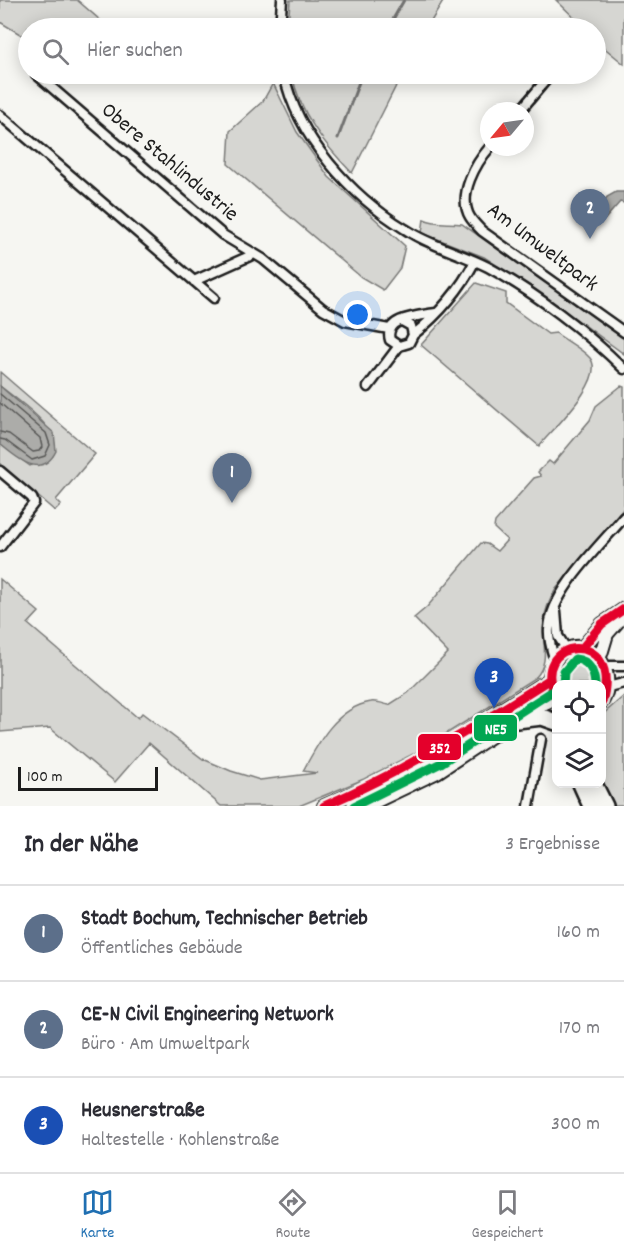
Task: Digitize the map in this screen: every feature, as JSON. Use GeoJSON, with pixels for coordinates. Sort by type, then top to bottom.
{"type":"FeatureCollection","features":[{"type":"Feature","properties":{"kind":"highway"},"geometry":{"type":"LineString","coordinates":[[517,720],[542,717],[552,721]]}},
{"type":"Feature","properties":{"kind":"highway"},"geometry":{"type":"LineString","coordinates":[[583,788],[591,806]]}},
{"type":"Feature","properties":{"kind":"highway"},"geometry":{"type":"LineString","coordinates":[[596,788],[605,806]]}},
{"type":"Feature","properties":{"kind":"street"},"geometry":{"type":"LineString","coordinates":[[281,18],[282,0]]}},
{"type":"Feature","properties":{"kind":"street","name":"Obere Stahlindustrie"},"geometry":{"type":"LineString","coordinates":[[48,84],[223,235],[252,255],[263,259],[335,317],[358,324],[389,329]]}},
{"type":"Feature","properties":{"kind":"street"},"geometry":{"type":"LineString","coordinates":[[287,84],[295,108],[306,128],[352,186],[406,230],[475,261],[551,310],[595,342],[624,369]]}},
{"type":"Feature","properties":{"kind":"street"},"geometry":{"type":"LineString","coordinates":[[528,102],[543,84]]}},
{"type":"Feature","properties":{"kind":"street"},"geometry":{"type":"LineString","coordinates":[[0,116],[214,298]]}},
{"type":"Feature","properties":{"kind":"street","name":"Am Umweltpark"},"geometry":{"type":"LineString","coordinates":[[484,156],[472,175],[466,201],[469,215],[482,231],[624,332]]}},
{"type":"Feature","properties":{"kind":"street"},"geometry":{"type":"LineString","coordinates":[[194,281],[252,255]]}},
{"type":"Feature","properties":{"kind":"street"},"geometry":{"type":"LineString","coordinates":[[368,387],[399,346],[409,343],[413,335],[436,313],[465,279],[475,261]]}},
{"type":"Feature","properties":{"kind":"street"},"geometry":{"type":"LineString","coordinates":[[399,346],[390,340],[389,329],[397,321],[436,313]]}},
{"type":"Feature","properties":{"kind":"street"},"geometry":{"type":"LineString","coordinates":[[402,321],[411,326],[413,335]]}},
{"type":"Feature","properties":{"kind":"street"},"geometry":{"type":"LineString","coordinates":[[0,471],[34,502],[0,546]]}},
{"type":"Feature","properties":{"kind":"street"},"geometry":{"type":"LineString","coordinates":[[552,686],[550,680],[555,661],[549,626],[556,605],[564,590],[624,517]]}},
{"type":"Feature","properties":{"kind":"street"},"geometry":{"type":"LineString","coordinates":[[556,605],[558,636],[567,650]]}},
{"type":"Feature","properties":{"kind":"street"},"geometry":{"type":"LineString","coordinates":[[583,647],[602,624],[624,609]]}},
{"type":"Feature","properties":{"kind":"street"},"geometry":{"type":"LineString","coordinates":[[601,654],[607,634],[624,615]]}},
{"type":"Feature","properties":{"kind":"street"},"geometry":{"type":"LineString","coordinates":[[555,661],[567,650],[583,647],[601,654],[610,666],[618,685],[606,698]]}},
{"type":"Feature","properties":{"kind":"street"},"geometry":{"type":"LineString","coordinates":[[610,666],[624,666]]}},
{"type":"Feature","properties":{"kind":"street"},"geometry":{"type":"LineString","coordinates":[[324,806],[381,782],[435,752],[550,680]]}},
{"type":"Feature","properties":{"kind":"street"},"geometry":{"type":"LineString","coordinates":[[366,806],[437,771],[544,702],[552,699]]}},
{"type":"Feature","properties":{"kind":"street"},"geometry":{"type":"LineString","coordinates":[[529,806],[541,739]]}},
{"type":"Feature","properties":{"kind":"shaded area"},"geometry":{"type":"Polygon","coordinates":[[[0,0],[77,0],[98,18],[18,18],[18,33],[0,22],[0,0]]]}},
{"type":"Feature","properties":{"kind":"shaded area"},"geometry":{"type":"Polygon","coordinates":[[[290,0],[444,0],[433,18],[289,18],[290,0]]]}},
{"type":"Feature","properties":{"kind":"shaded area"},"geometry":{"type":"Polygon","coordinates":[[[556,0],[624,0],[624,64],[606,49],[606,18],[575,18],[556,0]]]}},
{"type":"Feature","properties":{"kind":"shaded area"},"geometry":{"type":"Polygon","coordinates":[[[273,84],[297,132],[329,177],[405,246],[400,268],[383,290],[361,277],[228,164],[230,131],[263,101],[273,84]]]}},
{"type":"Feature","properties":{"kind":"shaded area"},"geometry":{"type":"Polygon","coordinates":[[[294,84],[397,84],[352,173],[314,128],[294,84]]]}},
{"type":"Feature","properties":{"kind":"shaded area"},"geometry":{"type":"Polygon","coordinates":[[[424,219],[438,223],[462,224],[624,339],[624,354],[553,302],[484,257],[422,233],[424,219]]]}},
{"type":"Feature","properties":{"kind":"shaded area"},"geometry":{"type":"Polygon","coordinates":[[[476,283],[506,293],[506,303],[548,334],[556,333],[590,358],[593,367],[585,391],[539,446],[421,345],[476,283]]]}},
{"type":"Feature","properties":{"kind":"shaded area"},"geometry":{"type":"Polygon","coordinates":[[[0,372],[95,454],[56,500],[61,505],[55,511],[0,464],[0,444],[30,466],[53,456],[55,446],[52,436],[38,417],[0,386],[0,372]]]}},
{"type":"Feature","properties":{"kind":"shaded area"},"geometry":{"type":"Polygon","coordinates":[[[621,386],[624,387],[624,508],[556,589],[545,617],[544,658],[541,671],[536,677],[419,751],[364,779],[299,806],[221,806],[149,743],[115,782],[50,728],[0,732],[0,579],[39,612],[28,624],[138,718],[142,713],[203,759],[260,780],[317,773],[303,771],[322,738],[338,719],[348,711],[371,702],[389,705],[408,693],[448,653],[414,618],[427,607],[481,543],[497,551],[507,540],[494,528],[495,522],[534,478],[541,476],[538,472],[549,461],[553,464],[590,420],[596,406],[621,386]]]}},
{"type":"Feature","properties":{"kind":"shaded area"},"geometry":{"type":"Polygon","coordinates":[[[586,655],[599,662],[601,680],[559,680],[560,669],[568,659],[586,655]]]}},
{"type":"Feature","properties":{"kind":"shaded area"},"geometry":{"type":"Polygon","coordinates":[[[536,694],[540,699],[436,767],[355,806],[336,806],[536,694]]]}},
{"type":"Feature","properties":{"kind":"shaded area"},"geometry":{"type":"Polygon","coordinates":[[[624,696],[624,806],[611,806],[604,788],[606,788],[606,712],[624,696]]]}},
{"type":"Feature","properties":{"kind":"water"},"geometry":{"type":"Polygon","coordinates":[[[616,192],[624,192],[624,203],[620,202],[605,219],[602,204],[607,197],[616,192]]]}},
{"type":"Feature","properties":{"kind":"water"},"geometry":{"type":"Polygon","coordinates":[[[0,386],[54,433],[56,451],[50,460],[43,464],[28,464],[0,444],[0,386]]]}},
{"type":"Feature","properties":{"kind":"waterway"},"geometry":{"type":"LineString","coordinates":[[394,18],[404,0]]}},
{"type":"Feature","properties":{"kind":"waterway"},"geometry":{"type":"LineString","coordinates":[[338,138],[358,84]]}},
{"type":"Feature","properties":{"kind":"transit line","name":"352"},"geometry":{"type":"LineString","coordinates":[[583,647],[602,624],[624,609]]}},
{"type":"Feature","properties":{"kind":"transit line","name":"352"},"geometry":{"type":"LineString","coordinates":[[552,684],[550,677],[553,662],[563,652],[576,648],[589,651],[600,660],[605,680]]}},
{"type":"Feature","properties":{"kind":"transit line","name":"NE5"},"geometry":{"type":"LineString","coordinates":[[563,680],[564,672],[575,659],[590,667],[594,680]]}},
{"type":"Feature","properties":{"kind":"transit line","name":"352"},"geometry":{"type":"LineString","coordinates":[[324,806],[440,747],[550,679]]}},
{"type":"Feature","properties":{"kind":"transit line","name":"NE5"},"geometry":{"type":"LineString","coordinates":[[354,806],[441,763],[552,692]]}},
{"type":"Feature","properties":{"kind":"place","name":"CE-N Civil Engineering Network"},"geometry":{"type":"Point","coordinates":[590,239]}},
{"type":"Feature","properties":{"kind":"place","name":"Stadt Bochum, Technischer Betrieb"},"geometry":{"type":"Point","coordinates":[232,503]}},
{"type":"Feature","properties":{"kind":"place","name":"Heusnerstraße"},"geometry":{"type":"Point","coordinates":[494,708]}}]}
